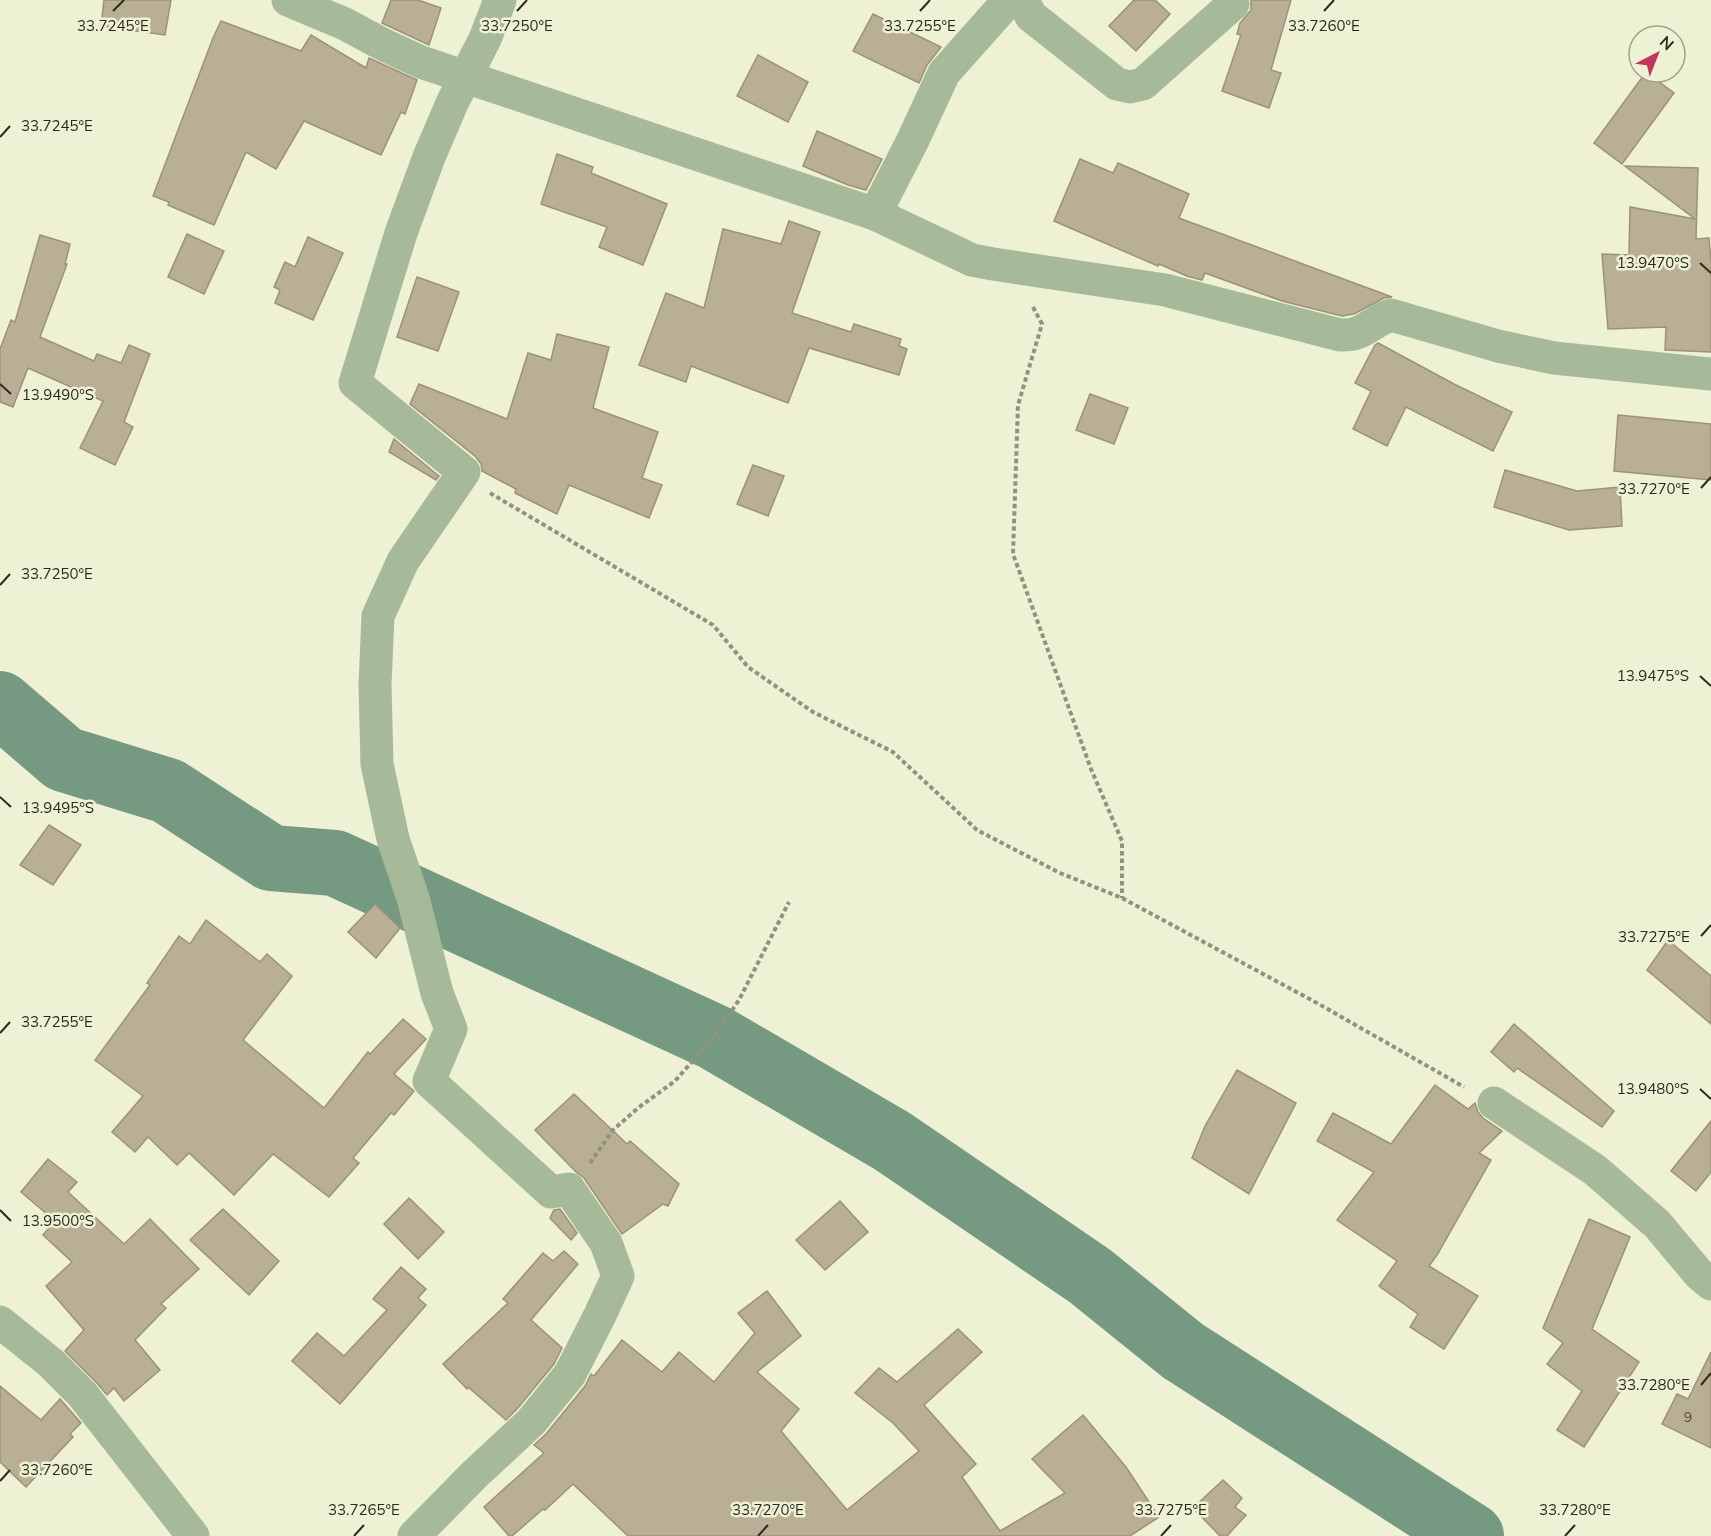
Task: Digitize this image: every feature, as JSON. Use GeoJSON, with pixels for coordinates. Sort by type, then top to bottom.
{"type":"FeatureCollection","features":[{"type":"Feature","properties":{"kind":"street"},"geometry":{"type":"LineString","coordinates":[[288,0],[345,24],[422,62],[875,214],[972,260],[1165,290],[1340,335],[1362,332],[1382,318],[1391,315],[1498,346],[1554,358],[1711,374]]}},
{"type":"Feature","properties":{"kind":"street"},"geometry":{"type":"LineString","coordinates":[[414,1536],[474,1475],[531,1422],[570,1374],[618,1276],[606,1244],[568,1189],[551,1191],[429,1081],[451,1029],[437,993],[413,898],[393,839],[377,764],[375,685],[378,616],[403,561],[464,472],[355,383],[405,222],[429,157],[453,101],[485,39],[500,0]]}},
{"type":"Feature","properties":{"kind":"street"},"geometry":{"type":"LineString","coordinates":[[875,214],[944,73],[1009,0]]}},
{"type":"Feature","properties":{"kind":"street"},"geometry":{"type":"LineString","coordinates":[[1023,0],[1031,16],[1117,84],[1130,87],[1143,84],[1233,4]]}},
{"type":"Feature","properties":{"kind":"street"},"geometry":{"type":"LineString","coordinates":[[1494,1103],[1595,1170],[1657,1224],[1699,1274],[1711,1284]]}},
{"type":"Feature","properties":{"kind":"street"},"geometry":{"type":"LineString","coordinates":[[0,1322],[51,1363],[82,1394],[193,1536]]}},
{"type":"Feature","properties":{"kind":"path"},"geometry":{"type":"LineString","coordinates":[[1011,267],[1042,324],[1018,405],[1013,554],[1091,769],[1122,841],[1122,898]]}},
{"type":"Feature","properties":{"kind":"path"},"geometry":{"type":"LineString","coordinates":[[464,472],[477,485],[713,625],[748,667],[813,712],[892,752],[977,830],[1060,873],[1122,898],[1317,1003],[1494,1103]]}},
{"type":"Feature","properties":{"kind":"path"},"geometry":{"type":"LineString","coordinates":[[568,1189],[596,1156],[612,1130],[675,1081],[714,1037],[739,1000],[789,902]]}},
{"type":"Feature","properties":{"kind":"building"},"geometry":{"type":"Polygon","coordinates":[[[104,0],[171,0],[165,35],[101,26],[104,0]]]}},
{"type":"Feature","properties":{"kind":"building"},"geometry":{"type":"Polygon","coordinates":[[[391,0],[418,0],[441,8],[429,45],[382,23],[391,0]]]}},
{"type":"Feature","properties":{"kind":"building"},"geometry":{"type":"Polygon","coordinates":[[[1134,0],[1155,0],[1170,14],[1136,51],[1109,26],[1134,0]]]}},
{"type":"Feature","properties":{"kind":"building"},"geometry":{"type":"Polygon","coordinates":[[[1251,0],[1291,0],[1271,70],[1281,73],[1269,108],[1222,91],[1241,35],[1237,34],[1240,23],[1251,10],[1251,0]]]}},
{"type":"Feature","properties":{"kind":"building"},"geometry":{"type":"Polygon","coordinates":[[[873,14],[941,47],[927,65],[919,83],[853,51],[873,14]]]}},
{"type":"Feature","properties":{"kind":"building"},"geometry":{"type":"Polygon","coordinates":[[[221,21],[301,51],[311,35],[366,68],[369,58],[417,80],[405,114],[401,112],[381,155],[304,121],[276,169],[246,152],[214,225],[153,196],[221,21]]]}},
{"type":"Feature","properties":{"kind":"building"},"geometry":{"type":"Polygon","coordinates":[[[758,55],[808,82],[788,122],[737,96],[758,55]]]}},
{"type":"Feature","properties":{"kind":"building"},"geometry":{"type":"Polygon","coordinates":[[[1637,84],[1662,84],[1674,93],[1622,164],[1594,143],[1637,84]]]}},
{"type":"Feature","properties":{"kind":"building"},"geometry":{"type":"Polygon","coordinates":[[[817,131],[882,159],[866,190],[803,166],[817,131]]]}},
{"type":"Feature","properties":{"kind":"building"},"geometry":{"type":"Polygon","coordinates":[[[557,154],[593,167],[591,173],[667,204],[643,265],[599,247],[607,227],[541,204],[557,154]]]}},
{"type":"Feature","properties":{"kind":"building"},"geometry":{"type":"Polygon","coordinates":[[[1080,159],[1113,173],[1118,163],[1189,194],[1179,218],[1392,297],[1384,298],[1354,314],[1342,316],[1282,301],[1205,273],[1202,280],[1187,276],[1159,264],[1158,266],[1054,221],[1080,159]]]}},
{"type":"Feature","properties":{"kind":"building"},"geometry":{"type":"Polygon","coordinates":[[[1625,166],[1698,168],[1696,239],[1709,238],[1711,352],[1665,350],[1666,327],[1608,329],[1602,254],[1629,255],[1630,207],[1695,219],[1625,166]]]}},
{"type":"Feature","properties":{"kind":"building"},"geometry":{"type":"Polygon","coordinates":[[[789,221],[820,232],[792,313],[851,332],[854,324],[901,339],[899,346],[907,349],[899,375],[809,348],[788,403],[691,366],[686,382],[639,365],[666,293],[704,308],[723,229],[781,244],[789,221]]]}},
{"type":"Feature","properties":{"kind":"building"},"geometry":{"type":"Polygon","coordinates":[[[187,234],[224,251],[204,294],[168,277],[187,234]]]}},
{"type":"Feature","properties":{"kind":"building"},"geometry":{"type":"Polygon","coordinates":[[[40,235],[70,244],[65,264],[67,264],[40,337],[94,361],[97,354],[121,363],[129,345],[150,354],[124,422],[133,427],[115,465],[80,448],[103,401],[28,368],[13,407],[0,402],[0,349],[11,320],[15,322],[40,235]]]}},
{"type":"Feature","properties":{"kind":"building"},"geometry":{"type":"Polygon","coordinates":[[[308,237],[343,253],[313,320],[275,303],[280,290],[274,287],[285,262],[295,267],[308,237]]]}},
{"type":"Feature","properties":{"kind":"building"},"geometry":{"type":"Polygon","coordinates":[[[417,277],[459,292],[438,351],[397,337],[417,277]]]}},
{"type":"Feature","properties":{"kind":"building"},"geometry":{"type":"Polygon","coordinates":[[[557,334],[609,347],[593,408],[658,432],[642,478],[662,485],[649,518],[569,485],[557,514],[515,493],[516,489],[482,471],[481,464],[476,457],[410,404],[419,384],[507,419],[528,353],[551,360],[557,334]]]}},
{"type":"Feature","properties":{"kind":"building"},"geometry":{"type":"Polygon","coordinates":[[[1378,343],[1512,412],[1493,451],[1406,407],[1387,446],[1353,429],[1371,391],[1355,383],[1378,343]]]}},
{"type":"Feature","properties":{"kind":"building"},"geometry":{"type":"Polygon","coordinates":[[[1090,394],[1128,408],[1114,444],[1076,430],[1090,394]]]}},
{"type":"Feature","properties":{"kind":"building"},"geometry":{"type":"Polygon","coordinates":[[[1618,415],[1711,424],[1711,480],[1614,471],[1618,415]]]}},
{"type":"Feature","properties":{"kind":"building"},"geometry":{"type":"Polygon","coordinates":[[[394,439],[439,476],[436,480],[389,452],[394,439]]]}},
{"type":"Feature","properties":{"kind":"building"},"geometry":{"type":"Polygon","coordinates":[[[753,465],[784,476],[768,516],[737,504],[753,465]]]}},
{"type":"Feature","properties":{"kind":"building"},"geometry":{"type":"Polygon","coordinates":[[[1505,470],[1577,491],[1620,487],[1622,526],[1569,530],[1494,507],[1505,470]]]}},
{"type":"Feature","properties":{"kind":"building"},"geometry":{"type":"Polygon","coordinates":[[[49,825],[81,845],[53,885],[20,865],[49,825]]]}},
{"type":"Feature","properties":{"kind":"building"},"geometry":{"type":"Polygon","coordinates":[[[375,904],[400,928],[376,958],[348,932],[375,904]]]}},
{"type":"Feature","properties":{"kind":"building"},"geometry":{"type":"Polygon","coordinates":[[[206,920],[260,962],[267,954],[292,976],[243,1040],[324,1108],[368,1052],[370,1054],[403,1019],[426,1039],[394,1074],[414,1091],[394,1115],[391,1113],[353,1158],[359,1163],[329,1197],[273,1154],[234,1195],[189,1153],[177,1165],[148,1137],[135,1152],[112,1132],[143,1096],[95,1060],[150,985],[147,983],[179,936],[190,944],[206,920]]]}},
{"type":"Feature","properties":{"kind":"building"},"geometry":{"type":"Polygon","coordinates":[[[1668,940],[1711,976],[1711,1024],[1647,970],[1668,940]]]}},
{"type":"Feature","properties":{"kind":"building"},"geometry":{"type":"Polygon","coordinates":[[[1514,1024],[1614,1111],[1602,1127],[1517,1068],[1514,1072],[1491,1052],[1514,1024]]]}},
{"type":"Feature","properties":{"kind":"building"},"geometry":{"type":"Polygon","coordinates":[[[1237,1070],[1296,1103],[1249,1194],[1192,1158],[1205,1126],[1237,1070]]]}},
{"type":"Feature","properties":{"kind":"building"},"geometry":{"type":"Polygon","coordinates":[[[1435,1085],[1468,1109],[1475,1103],[1483,1118],[1502,1131],[1479,1153],[1491,1160],[1429,1266],[1478,1296],[1444,1349],[1410,1327],[1418,1314],[1379,1286],[1397,1261],[1337,1220],[1374,1172],[1317,1141],[1333,1113],[1391,1144],[1435,1085]]]}},
{"type":"Feature","properties":{"kind":"building"},"geometry":{"type":"Polygon","coordinates":[[[574,1094],[627,1144],[630,1141],[679,1184],[668,1206],[663,1204],[622,1234],[584,1178],[535,1130],[574,1094]]]}},
{"type":"Feature","properties":{"kind":"building"},"geometry":{"type":"Polygon","coordinates":[[[1711,1121],[1711,1172],[1696,1191],[1671,1171],[1711,1121]]]}},
{"type":"Feature","properties":{"kind":"building"},"geometry":{"type":"Polygon","coordinates":[[[48,1159],[77,1182],[68,1192],[124,1244],[150,1219],[199,1269],[161,1304],[166,1308],[135,1340],[160,1370],[124,1401],[114,1388],[107,1395],[65,1351],[84,1330],[46,1286],[72,1262],[43,1235],[55,1221],[21,1192],[48,1159]]]}},
{"type":"Feature","properties":{"kind":"building"},"geometry":{"type":"Polygon","coordinates":[[[409,1198],[444,1232],[418,1259],[384,1224],[409,1198]]]}},
{"type":"Feature","properties":{"kind":"building"},"geometry":{"type":"Polygon","coordinates":[[[840,1201],[868,1232],[825,1270],[796,1240],[840,1201]]]}},
{"type":"Feature","properties":{"kind":"building"},"geometry":{"type":"Polygon","coordinates":[[[223,1209],[279,1261],[249,1295],[190,1240],[223,1209]]]}},
{"type":"Feature","properties":{"kind":"building"},"geometry":{"type":"Polygon","coordinates":[[[560,1209],[577,1233],[571,1240],[550,1218],[554,1210],[560,1209]]]}},
{"type":"Feature","properties":{"kind":"building"},"geometry":{"type":"Polygon","coordinates":[[[1589,1219],[1630,1237],[1592,1329],[1639,1362],[1584,1447],[1557,1430],[1582,1391],[1547,1364],[1563,1343],[1543,1328],[1589,1219]]]}},
{"type":"Feature","properties":{"kind":"building"},"geometry":{"type":"Polygon","coordinates":[[[564,1251],[578,1264],[531,1320],[562,1348],[554,1364],[506,1420],[468,1387],[467,1389],[443,1364],[508,1303],[503,1299],[543,1253],[553,1261],[564,1251]]]}},
{"type":"Feature","properties":{"kind":"building"},"geometry":{"type":"Polygon","coordinates":[[[401,1267],[426,1289],[418,1298],[426,1305],[340,1404],[292,1361],[317,1333],[344,1356],[387,1310],[373,1299],[401,1267]]]}},
{"type":"Feature","properties":{"kind":"building"},"geometry":{"type":"Polygon","coordinates":[[[767,1291],[801,1336],[757,1372],[799,1409],[781,1431],[847,1510],[919,1451],[893,1423],[855,1393],[879,1368],[897,1382],[958,1329],[982,1352],[924,1405],[976,1464],[962,1477],[1000,1531],[1065,1493],[1032,1459],[1083,1415],[1126,1467],[1159,1517],[1130,1536],[628,1536],[573,1484],[545,1510],[543,1509],[512,1536],[509,1536],[484,1507],[544,1453],[534,1445],[546,1434],[585,1386],[591,1374],[594,1376],[622,1340],[662,1372],[679,1352],[714,1382],[755,1333],[738,1313],[767,1291]]]}},
{"type":"Feature","properties":{"kind":"building"},"geometry":{"type":"Polygon","coordinates":[[[1711,1352],[1711,1448],[1662,1424],[1677,1394],[1688,1399],[1711,1352]]]}},
{"type":"Feature","properties":{"kind":"building"},"geometry":{"type":"Polygon","coordinates":[[[0,1386],[41,1420],[60,1399],[81,1423],[70,1434],[73,1437],[26,1487],[0,1462],[0,1386]]]}},
{"type":"Feature","properties":{"kind":"building"},"geometry":{"type":"Polygon","coordinates":[[[1223,1480],[1242,1498],[1235,1507],[1246,1515],[1227,1536],[1220,1536],[1193,1508],[1223,1480]]]}},
{"type":"Feature","properties":{"kind":"waterway"},"geometry":{"type":"LineString","coordinates":[[0,704],[64,759],[168,791],[271,858],[335,863],[714,1037],[892,1141],[1090,1276],[1183,1351],[1471,1536]]}}]}
